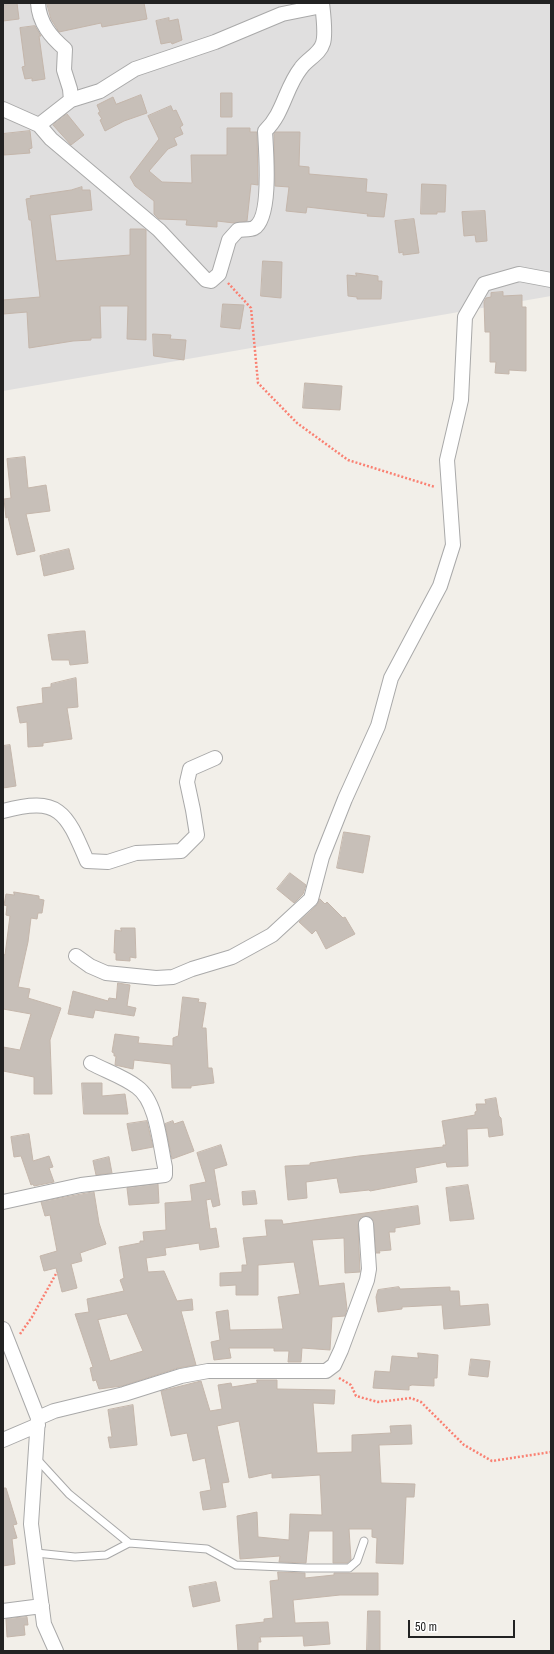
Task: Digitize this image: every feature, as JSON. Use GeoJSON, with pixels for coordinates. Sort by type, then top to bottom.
{"type":"FeatureCollection","features":[{"type":"Feature","properties":{"kind":"street"},"geometry":{"type":"LineString","coordinates":[[38,3],[38,11],[50,36],[65,49],[64,70],[70,90],[71,100]]}},
{"type":"Feature","properties":{"kind":"street"},"geometry":{"type":"LineString","coordinates":[[3,108],[39,125],[51,139],[160,230],[206,280],[211,281],[220,274],[229,240],[238,230],[253,228],[260,222],[267,194],[265,131],[279,114],[295,76],[302,66],[312,58],[323,43],[322,4],[282,14],[214,42],[135,69],[100,91],[71,100],[39,125]]}},
{"type":"Feature","properties":{"kind":"street"},"geometry":{"type":"LineString","coordinates":[[76,956],[90,966],[106,973],[156,978],[173,977],[192,969],[232,957],[272,935],[311,899],[322,857],[345,798],[378,726],[391,678],[440,586],[453,545],[448,460],[461,400],[465,317],[484,284],[519,274],[551,280]]}},
{"type":"Feature","properties":{"kind":"street"},"geometry":{"type":"LineString","coordinates":[[3,811],[19,807],[50,806],[64,815],[75,833],[87,861],[108,862],[136,853],[181,851],[197,835],[194,810],[187,782],[190,768],[214,758]]}},
{"type":"Feature","properties":{"kind":"street"},"geometry":{"type":"LineString","coordinates":[[3,1202],[81,1185],[165,1175],[165,1167],[154,1116],[146,1095],[137,1087],[91,1063]]}},
{"type":"Feature","properties":{"kind":"street"},"geometry":{"type":"LineString","coordinates":[[3,1440],[54,1411],[124,1394],[181,1376],[208,1371],[326,1371],[334,1365],[341,1350],[367,1280],[369,1269],[366,1224]]}},
{"type":"Feature","properties":{"kind":"street"},"geometry":{"type":"LineString","coordinates":[[3,1329],[38,1421],[31,1524],[36,1553],[44,1624],[56,1651]]}},
{"type":"Feature","properties":{"kind":"street"},"geometry":{"type":"LineString","coordinates":[[3,1611],[42,1606]]}},
{"type":"Feature","properties":{"kind":"lane"},"geometry":{"type":"LineString","coordinates":[[36,1458],[69,1494],[130,1543]]}},
{"type":"Feature","properties":{"kind":"lane"},"geometry":{"type":"LineString","coordinates":[[36,1553],[75,1557],[106,1555],[130,1543],[207,1549],[236,1565],[349,1568],[358,1561],[364,1541]]}},
{"type":"Feature","properties":{"kind":"path"},"geometry":{"type":"LineString","coordinates":[[220,274],[251,308],[258,383],[297,423],[348,460],[451,492]]}},
{"type":"Feature","properties":{"kind":"path"},"geometry":{"type":"LineString","coordinates":[[10,1347],[32,1317],[57,1272]]}},
{"type":"Feature","properties":{"kind":"path"},"geometry":{"type":"LineString","coordinates":[[326,1371],[351,1384],[356,1396],[361,1399],[378,1402],[411,1398],[421,1402],[464,1445],[492,1461],[551,1452]]}},
{"type":"Feature","properties":{"kind":"shaded area"},"geometry":{"type":"Polygon","coordinates":[[[3,3],[551,3],[551,296],[3,391],[3,3]]]}},
{"type":"Feature","properties":{"kind":"building"},"geometry":{"type":"Polygon","coordinates":[[[3,3],[17,3],[19,19],[3,21],[3,3]]]}},
{"type":"Feature","properties":{"kind":"building"},"geometry":{"type":"Polygon","coordinates":[[[47,3],[144,3],[147,19],[102,27],[101,23],[59,32],[51,19],[47,3]]]}},
{"type":"Feature","properties":{"kind":"building"},"geometry":{"type":"Polygon","coordinates":[[[169,18],[169,21],[178,19],[182,40],[172,44],[171,42],[161,44],[156,21],[169,18]]]}},
{"type":"Feature","properties":{"kind":"building"},"geometry":{"type":"Polygon","coordinates":[[[35,26],[41,36],[39,36],[45,79],[32,81],[32,78],[25,79],[22,67],[25,66],[20,28],[35,26]]]}},
{"type":"Feature","properties":{"kind":"building"},"geometry":{"type":"Polygon","coordinates":[[[221,93],[232,93],[232,117],[221,117],[221,93]]]}},
{"type":"Feature","properties":{"kind":"building"},"geometry":{"type":"Polygon","coordinates":[[[141,95],[147,113],[124,121],[105,131],[100,120],[102,119],[98,113],[100,112],[97,105],[113,97],[116,104],[141,95]]]}},
{"type":"Feature","properties":{"kind":"building"},"geometry":{"type":"Polygon","coordinates":[[[171,106],[173,111],[176,110],[183,125],[180,127],[183,134],[174,138],[177,145],[168,149],[149,171],[162,182],[192,183],[191,155],[227,155],[227,128],[250,128],[250,132],[257,132],[258,185],[251,184],[247,221],[234,223],[217,221],[217,227],[186,225],[187,220],[159,219],[154,214],[154,201],[135,186],[130,177],[159,139],[148,116],[171,106]]]}},
{"type":"Feature","properties":{"kind":"building"},"geometry":{"type":"Polygon","coordinates":[[[67,114],[84,135],[71,145],[53,125],[67,114]]]}},
{"type":"Feature","properties":{"kind":"building"},"geometry":{"type":"Polygon","coordinates":[[[30,131],[32,148],[29,149],[30,153],[4,155],[3,134],[30,131]]]}},
{"type":"Feature","properties":{"kind":"building"},"geometry":{"type":"Polygon","coordinates":[[[275,132],[300,132],[299,166],[309,167],[309,174],[367,179],[366,192],[387,194],[384,217],[307,207],[306,213],[286,211],[289,187],[275,186],[275,132]]]}},
{"type":"Feature","properties":{"kind":"building"},"geometry":{"type":"Polygon","coordinates":[[[422,184],[446,185],[445,212],[437,212],[437,214],[421,214],[422,184]]]}},
{"type":"Feature","properties":{"kind":"building"},"geometry":{"type":"Polygon","coordinates":[[[82,187],[82,190],[90,190],[92,210],[50,215],[56,261],[130,255],[130,229],[146,230],[146,340],[127,339],[128,306],[100,306],[101,338],[91,338],[91,340],[73,341],[29,348],[27,312],[3,314],[3,300],[40,297],[31,220],[29,220],[26,199],[31,198],[30,196],[82,187]]]}},
{"type":"Feature","properties":{"kind":"building"},"geometry":{"type":"Polygon","coordinates":[[[485,211],[487,241],[476,242],[475,235],[464,236],[462,212],[485,211]]]}},
{"type":"Feature","properties":{"kind":"building"},"geometry":{"type":"Polygon","coordinates":[[[414,219],[419,253],[403,255],[403,252],[399,253],[395,221],[414,219]]]}},
{"type":"Feature","properties":{"kind":"building"},"geometry":{"type":"Polygon","coordinates":[[[263,261],[282,262],[281,298],[261,296],[263,261]]]}},
{"type":"Feature","properties":{"kind":"building"},"geometry":{"type":"Polygon","coordinates":[[[356,273],[378,276],[378,281],[382,281],[381,299],[357,299],[357,297],[348,296],[347,275],[356,276],[356,273]]]}},
{"type":"Feature","properties":{"kind":"building"},"geometry":{"type":"Polygon","coordinates":[[[503,292],[503,296],[522,295],[522,307],[526,307],[526,371],[509,370],[509,374],[495,373],[496,362],[490,362],[490,332],[485,332],[484,302],[486,298],[491,297],[491,293],[503,292]]]}},
{"type":"Feature","properties":{"kind":"building"},"geometry":{"type":"Polygon","coordinates":[[[223,304],[244,305],[240,329],[221,327],[223,304]]]}},
{"type":"Feature","properties":{"kind":"building"},"geometry":{"type":"Polygon","coordinates":[[[153,334],[171,335],[170,339],[186,340],[184,360],[154,356],[153,334]]]}},
{"type":"Feature","properties":{"kind":"building"},"geometry":{"type":"Polygon","coordinates":[[[305,383],[342,386],[340,410],[303,408],[305,383]]]}},
{"type":"Feature","properties":{"kind":"building"},"geometry":{"type":"Polygon","coordinates":[[[25,457],[28,488],[46,485],[50,511],[26,514],[35,551],[17,555],[8,517],[6,518],[4,499],[11,498],[7,459],[25,457]]]}},
{"type":"Feature","properties":{"kind":"building"},"geometry":{"type":"Polygon","coordinates":[[[69,549],[74,569],[44,576],[40,556],[69,549]]]}},
{"type":"Feature","properties":{"kind":"building"},"geometry":{"type":"Polygon","coordinates":[[[85,631],[88,663],[70,665],[69,660],[52,660],[48,635],[85,631]]]}},
{"type":"Feature","properties":{"kind":"building"},"geometry":{"type":"Polygon","coordinates":[[[76,678],[78,707],[67,708],[72,739],[43,743],[43,746],[28,747],[27,722],[20,723],[17,707],[43,703],[42,688],[51,687],[51,684],[76,678]]]}},
{"type":"Feature","properties":{"kind":"building"},"geometry":{"type":"Polygon","coordinates":[[[10,745],[16,786],[3,788],[3,746],[10,745]]]}},
{"type":"Feature","properties":{"kind":"building"},"geometry":{"type":"Polygon","coordinates":[[[344,832],[370,836],[363,873],[337,868],[344,832]]]}},
{"type":"Feature","properties":{"kind":"building"},"geometry":{"type":"Polygon","coordinates":[[[290,873],[306,885],[303,894],[294,903],[277,889],[290,873]]]}},
{"type":"Feature","properties":{"kind":"building"},"geometry":{"type":"Polygon","coordinates":[[[14,892],[39,896],[39,899],[44,900],[42,913],[38,913],[37,919],[31,918],[28,942],[18,987],[30,989],[28,998],[61,1008],[50,1040],[52,1094],[34,1094],[34,1077],[3,1071],[3,1047],[20,1050],[31,1014],[3,1009],[3,954],[5,955],[10,916],[6,915],[7,906],[4,905],[6,894],[14,895],[14,892]]]}},
{"type":"Feature","properties":{"kind":"building"},"geometry":{"type":"Polygon","coordinates":[[[320,899],[325,904],[327,902],[343,918],[345,917],[355,934],[326,949],[316,930],[312,934],[299,922],[317,905],[320,899]]]}},
{"type":"Feature","properties":{"kind":"building"},"geometry":{"type":"Polygon","coordinates":[[[121,928],[135,928],[136,958],[130,957],[130,961],[116,960],[116,953],[114,953],[115,930],[121,931],[121,928]]]}},
{"type":"Feature","properties":{"kind":"building"},"geometry":{"type":"Polygon","coordinates":[[[118,983],[130,985],[127,1006],[136,1008],[134,1016],[95,1010],[93,1018],[68,1014],[73,991],[108,1001],[109,998],[116,999],[118,983]]]}},
{"type":"Feature","properties":{"kind":"building"},"geometry":{"type":"Polygon","coordinates":[[[183,997],[199,999],[198,1002],[206,1003],[202,1028],[206,1028],[208,1068],[212,1068],[214,1083],[191,1086],[191,1088],[172,1088],[171,1064],[134,1060],[133,1069],[115,1065],[116,1056],[114,1056],[114,1053],[112,1052],[115,1034],[139,1037],[138,1043],[173,1046],[173,1038],[178,1036],[183,997]]]}},
{"type":"Feature","properties":{"kind":"building"},"geometry":{"type":"Polygon","coordinates":[[[82,1083],[102,1083],[102,1096],[125,1094],[128,1114],[84,1114],[82,1083]]]}},
{"type":"Feature","properties":{"kind":"building"},"geometry":{"type":"Polygon","coordinates":[[[496,1098],[503,1135],[489,1137],[488,1128],[467,1129],[468,1166],[447,1167],[446,1162],[415,1168],[417,1182],[370,1191],[340,1193],[337,1178],[306,1182],[307,1198],[288,1200],[285,1166],[310,1165],[310,1163],[359,1156],[443,1147],[443,1145],[446,1145],[442,1121],[475,1115],[475,1112],[477,1111],[476,1104],[486,1104],[485,1100],[496,1098]]]}},
{"type":"Feature","properties":{"kind":"building"},"geometry":{"type":"Polygon","coordinates":[[[147,1121],[153,1147],[132,1151],[127,1124],[147,1121]]]}},
{"type":"Feature","properties":{"kind":"building"},"geometry":{"type":"Polygon","coordinates":[[[173,1121],[174,1124],[183,1121],[194,1151],[172,1159],[165,1124],[173,1121]]]}},
{"type":"Feature","properties":{"kind":"building"},"geometry":{"type":"Polygon","coordinates":[[[29,1134],[33,1161],[49,1156],[53,1167],[49,1168],[54,1182],[34,1186],[33,1184],[31,1185],[21,1156],[14,1157],[11,1137],[29,1134]]]}},
{"type":"Feature","properties":{"kind":"building"},"geometry":{"type":"Polygon","coordinates":[[[221,1145],[227,1165],[214,1169],[220,1205],[213,1207],[211,1199],[206,1200],[210,1229],[216,1228],[219,1247],[200,1250],[199,1243],[165,1248],[166,1255],[146,1258],[148,1272],[164,1271],[177,1301],[192,1299],[193,1310],[181,1311],[196,1365],[178,1368],[122,1386],[99,1389],[96,1380],[93,1381],[90,1368],[93,1367],[75,1314],[89,1312],[87,1299],[124,1291],[120,1280],[124,1278],[119,1247],[144,1241],[143,1232],[166,1230],[165,1203],[192,1201],[190,1185],[206,1182],[197,1153],[221,1145]],[[127,1314],[98,1320],[110,1361],[143,1351],[127,1314]]]}},
{"type":"Feature","properties":{"kind":"building"},"geometry":{"type":"Polygon","coordinates":[[[109,1157],[112,1173],[96,1175],[93,1161],[109,1157]]]}},
{"type":"Feature","properties":{"kind":"building"},"geometry":{"type":"Polygon","coordinates":[[[158,1184],[159,1203],[129,1205],[127,1188],[158,1184]]]}},
{"type":"Feature","properties":{"kind":"building"},"geometry":{"type":"Polygon","coordinates":[[[468,1185],[474,1219],[450,1221],[446,1188],[468,1185]]]}},
{"type":"Feature","properties":{"kind":"building"},"geometry":{"type":"Polygon","coordinates":[[[255,1191],[257,1204],[243,1205],[242,1192],[255,1191]]]}},
{"type":"Feature","properties":{"kind":"building"},"geometry":{"type":"Polygon","coordinates":[[[94,1192],[99,1223],[106,1244],[80,1253],[82,1261],[71,1264],[77,1288],[62,1292],[56,1268],[44,1271],[40,1256],[57,1251],[50,1215],[45,1216],[41,1202],[94,1192]]]}},
{"type":"Feature","properties":{"kind":"building"},"geometry":{"type":"Polygon","coordinates":[[[418,1206],[420,1224],[395,1228],[395,1232],[389,1232],[391,1250],[379,1251],[380,1253],[376,1253],[373,1220],[366,1216],[361,1217],[358,1225],[360,1272],[345,1273],[344,1238],[312,1240],[319,1286],[344,1283],[347,1309],[345,1316],[332,1317],[330,1350],[302,1348],[301,1362],[288,1362],[289,1351],[274,1351],[274,1348],[229,1348],[231,1358],[214,1360],[211,1342],[220,1340],[216,1312],[228,1310],[230,1330],[283,1329],[278,1297],[300,1294],[294,1262],[258,1265],[258,1295],[236,1295],[236,1285],[220,1286],[220,1273],[242,1272],[242,1265],[247,1265],[243,1238],[267,1236],[265,1220],[282,1220],[283,1224],[418,1206]]]}},
{"type":"Feature","properties":{"kind":"building"},"geometry":{"type":"Polygon","coordinates":[[[399,1287],[400,1289],[450,1287],[450,1291],[459,1291],[460,1306],[488,1304],[490,1325],[444,1329],[442,1305],[402,1307],[402,1309],[378,1312],[376,1297],[378,1290],[399,1287]]]}},
{"type":"Feature","properties":{"kind":"building"},"geometry":{"type":"Polygon","coordinates":[[[418,1353],[438,1355],[437,1378],[434,1378],[434,1386],[412,1385],[409,1386],[409,1390],[373,1388],[375,1371],[390,1372],[392,1356],[418,1358],[418,1353]]]}},
{"type":"Feature","properties":{"kind":"building"},"geometry":{"type":"Polygon","coordinates":[[[471,1359],[490,1361],[488,1377],[469,1375],[471,1359]]]}},
{"type":"Feature","properties":{"kind":"building"},"geometry":{"type":"Polygon","coordinates":[[[257,1380],[277,1380],[277,1389],[335,1390],[334,1404],[313,1403],[317,1453],[352,1452],[352,1435],[391,1433],[390,1426],[411,1425],[412,1444],[379,1445],[381,1483],[415,1484],[414,1497],[406,1497],[403,1564],[376,1563],[377,1538],[372,1537],[372,1529],[349,1529],[351,1560],[347,1563],[333,1563],[333,1531],[309,1531],[306,1563],[279,1562],[280,1556],[240,1559],[237,1516],[257,1512],[258,1537],[289,1540],[290,1514],[322,1515],[320,1475],[272,1478],[272,1473],[249,1478],[239,1421],[217,1426],[229,1482],[222,1483],[226,1507],[203,1510],[200,1492],[211,1490],[205,1458],[193,1461],[187,1433],[171,1436],[161,1391],[201,1381],[210,1411],[222,1409],[218,1385],[231,1383],[232,1387],[257,1383],[257,1380]]]}},
{"type":"Feature","properties":{"kind":"building"},"geometry":{"type":"Polygon","coordinates":[[[133,1405],[137,1445],[110,1448],[108,1437],[112,1437],[108,1410],[133,1405]]]}},
{"type":"Feature","properties":{"kind":"building"},"geometry":{"type":"Polygon","coordinates":[[[3,1488],[6,1488],[17,1524],[13,1525],[17,1538],[12,1539],[15,1564],[3,1566],[3,1488]]]}},
{"type":"Feature","properties":{"kind":"building"},"geometry":{"type":"Polygon","coordinates":[[[278,1572],[305,1573],[305,1578],[334,1575],[334,1573],[378,1573],[378,1595],[340,1595],[293,1600],[295,1623],[328,1622],[330,1644],[304,1646],[303,1636],[260,1637],[261,1642],[258,1642],[258,1651],[238,1651],[236,1625],[264,1622],[264,1619],[273,1618],[270,1581],[278,1580],[278,1572]]]}},
{"type":"Feature","properties":{"kind":"building"},"geometry":{"type":"Polygon","coordinates":[[[216,1582],[220,1601],[193,1607],[189,1587],[216,1582]]]}},
{"type":"Feature","properties":{"kind":"building"},"geometry":{"type":"Polygon","coordinates":[[[368,1611],[380,1611],[380,1651],[367,1651],[368,1611]]]}},
{"type":"Feature","properties":{"kind":"building"},"geometry":{"type":"Polygon","coordinates":[[[27,1617],[28,1625],[24,1625],[25,1635],[7,1637],[6,1619],[27,1617]]]}}]}
